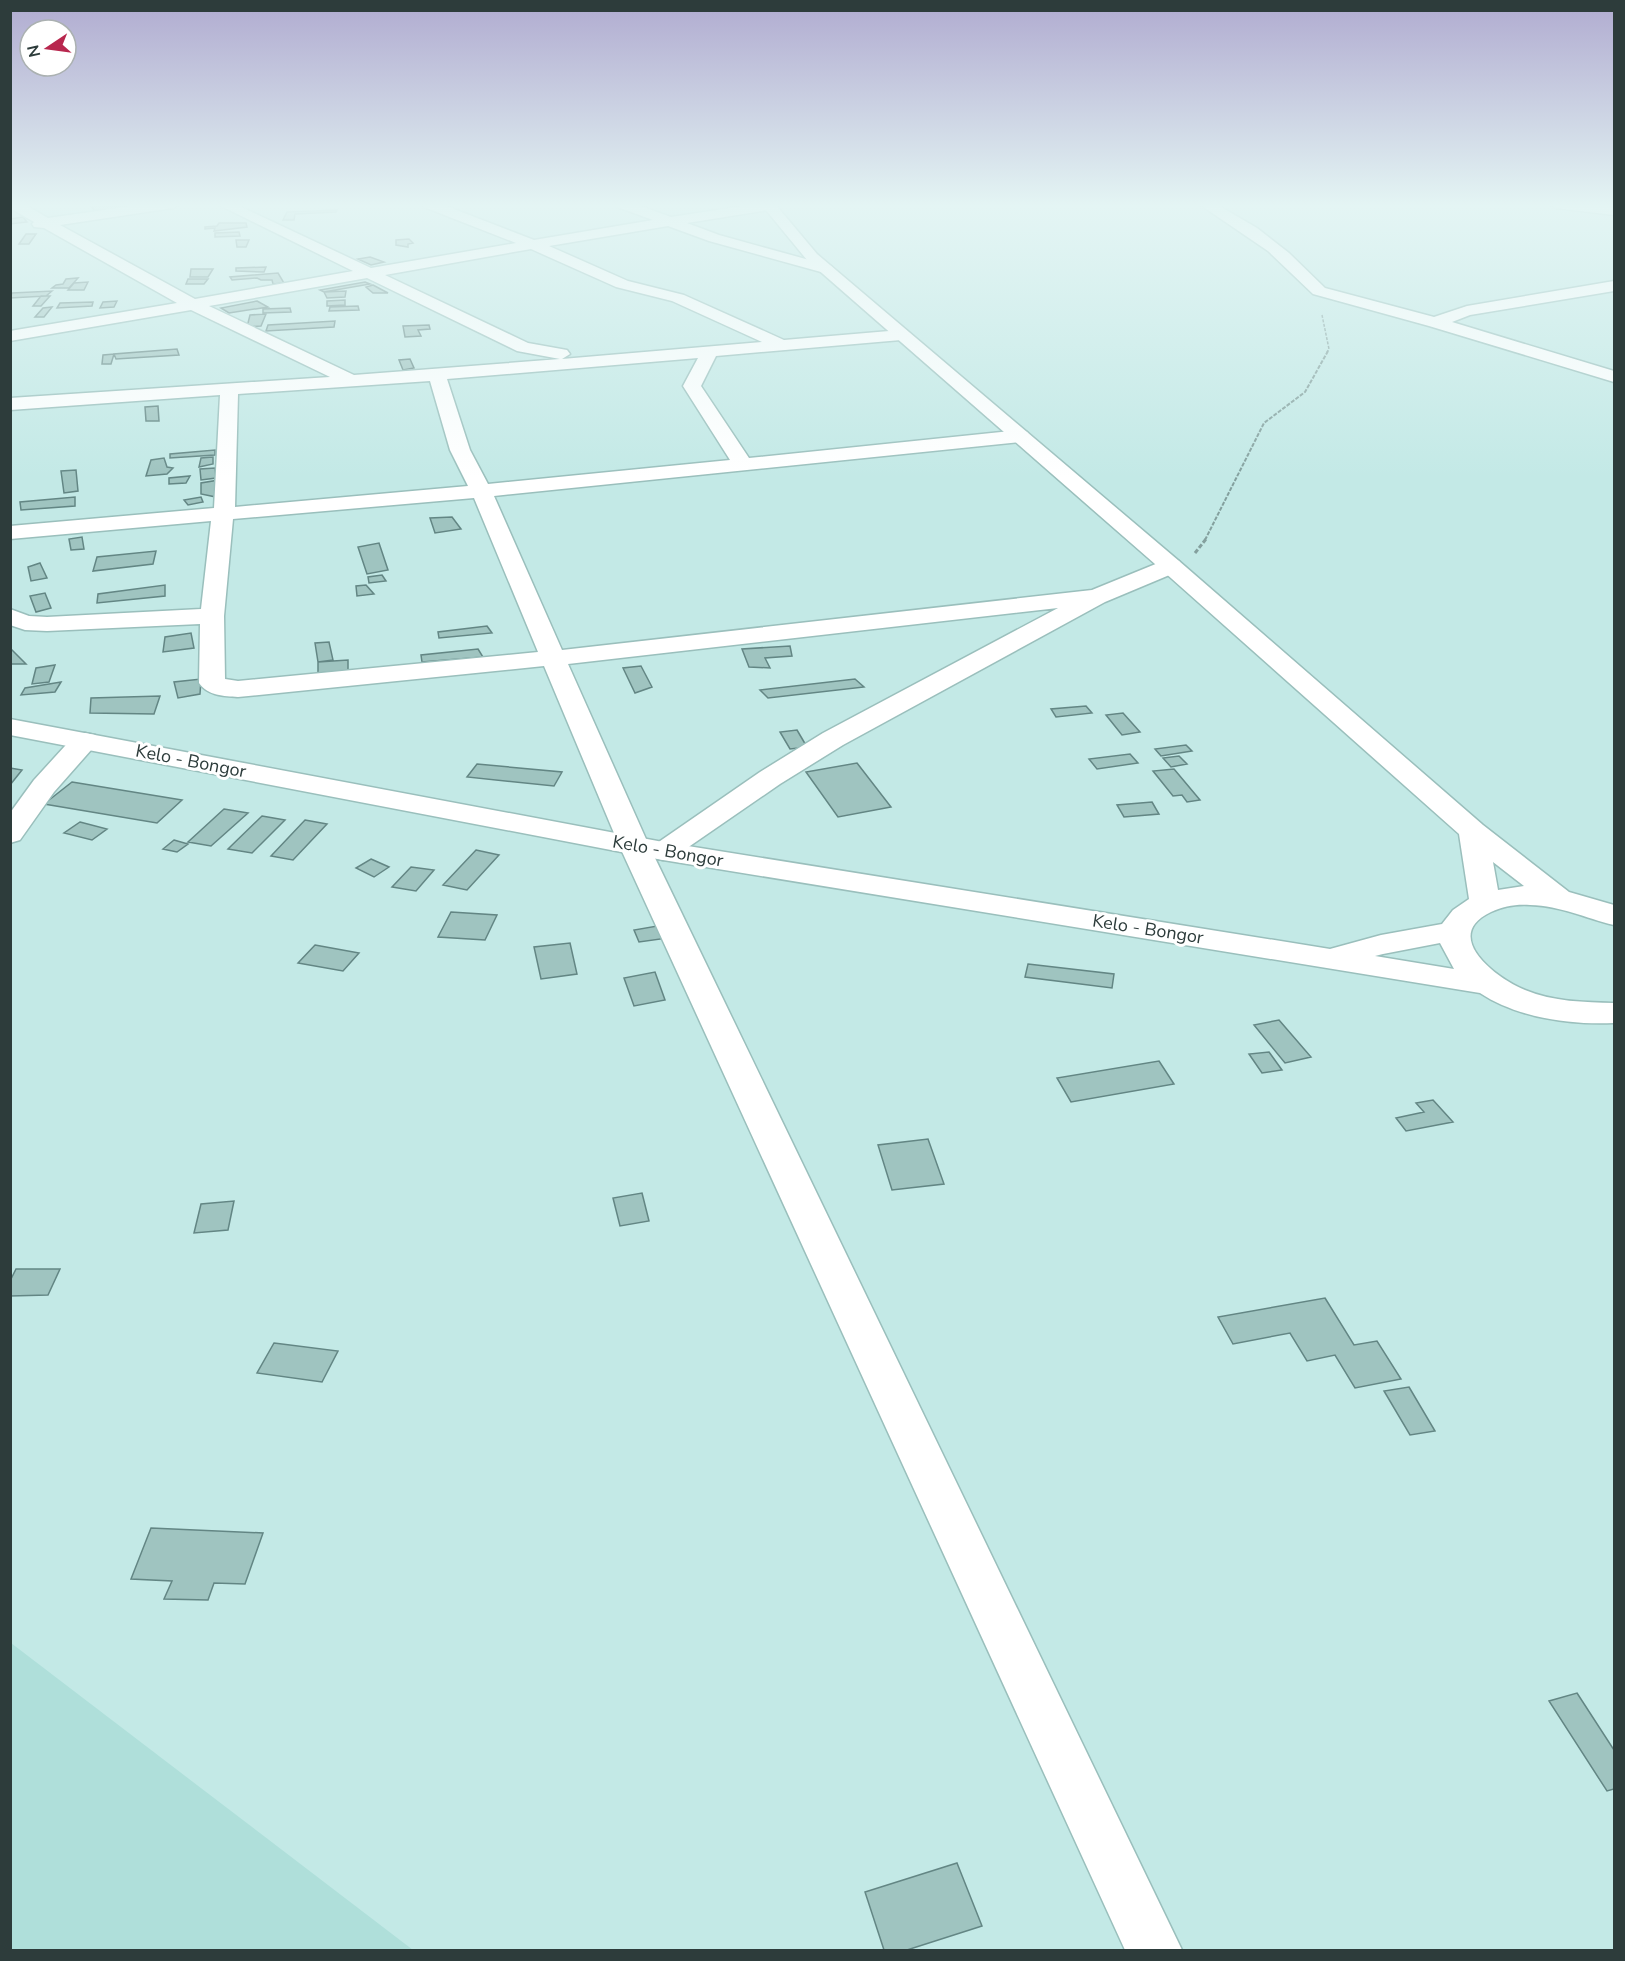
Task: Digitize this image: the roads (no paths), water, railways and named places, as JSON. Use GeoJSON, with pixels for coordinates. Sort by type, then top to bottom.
{"type":"FeatureCollection","features":[{"type":"Feature","properties":{"kind":"main road"},"geometry":{"type":"LineString","coordinates":[[174,296],[265,342],[351,380]]}},
{"type":"Feature","properties":{"kind":"main road"},"geometry":{"type":"LineString","coordinates":[[10,336],[254,296]]}},
{"type":"Feature","properties":{"kind":"main road"},"geometry":{"type":"LineString","coordinates":[[415,296],[523,347],[595,360]]}},
{"type":"Feature","properties":{"kind":"main road"},"geometry":{"type":"LineString","coordinates":[[668,296],[782,344]]}},
{"type":"Feature","properties":{"kind":"main road"},"geometry":{"type":"LineString","coordinates":[[856,296],[1171,566],[1473,831],[1559,899]]}},
{"type":"Feature","properties":{"kind":"main road"},"geometry":{"type":"LineString","coordinates":[[1336,296],[1435,322],[1614,377]]}},
{"type":"Feature","properties":{"kind":"main road"},"geometry":{"type":"LineString","coordinates":[[1435,322],[1467,310],[1556,296]]}},
{"type":"Feature","properties":{"kind":"main road"},"geometry":{"type":"LineString","coordinates":[[10,405],[436,375],[901,335]]}},
{"type":"Feature","properties":{"kind":"main road"},"geometry":{"type":"LineString","coordinates":[[711,350],[692,386],[742,464]]}},
{"type":"Feature","properties":{"kind":"main road"},"geometry":{"type":"LineString","coordinates":[[436,375],[460,450],[481,491],[553,658],[648,848],[1154,1950]]}},
{"type":"Feature","properties":{"kind":"main road"},"geometry":{"type":"LineString","coordinates":[[230,390],[227,405],[224,515],[212,616],[212,683],[222,688],[553,658],[1096,597]]}},
{"type":"Feature","properties":{"kind":"main road"},"geometry":{"type":"LineString","coordinates":[[10,533],[481,491],[1020,436]]}},
{"type":"Feature","properties":{"kind":"main road"},"geometry":{"type":"LineString","coordinates":[[648,848],[833,739],[1096,597],[1171,566]]}},
{"type":"Feature","properties":{"kind":"main road"},"geometry":{"type":"LineString","coordinates":[[10,616],[25,623],[47,624],[212,616]]}},
{"type":"Feature","properties":{"kind":"main road","name":"Kelo - Bongor"},"geometry":{"type":"LineString","coordinates":[[10,727],[648,848],[1493,985]]}},
{"type":"Feature","properties":{"kind":"main road"},"geometry":{"type":"LineString","coordinates":[[10,834],[44,786],[85,741]]}},
{"type":"Feature","properties":{"kind":"main road"},"geometry":{"type":"LineString","coordinates":[[1473,831],[1485,903]]}},
{"type":"Feature","properties":{"kind":"main road"},"geometry":{"type":"LineString","coordinates":[[1614,916],[1592,907],[1559,899],[1532,896],[1507,897],[1485,903],[1464,914],[1455,932],[1457,949],[1470,968],[1493,985],[1521,1000],[1553,1010],[1587,1014],[1614,1013]]}},
{"type":"Feature","properties":{"kind":"main road"},"geometry":{"type":"LineString","coordinates":[[1329,958],[1381,945],[1455,932]]}}]}
